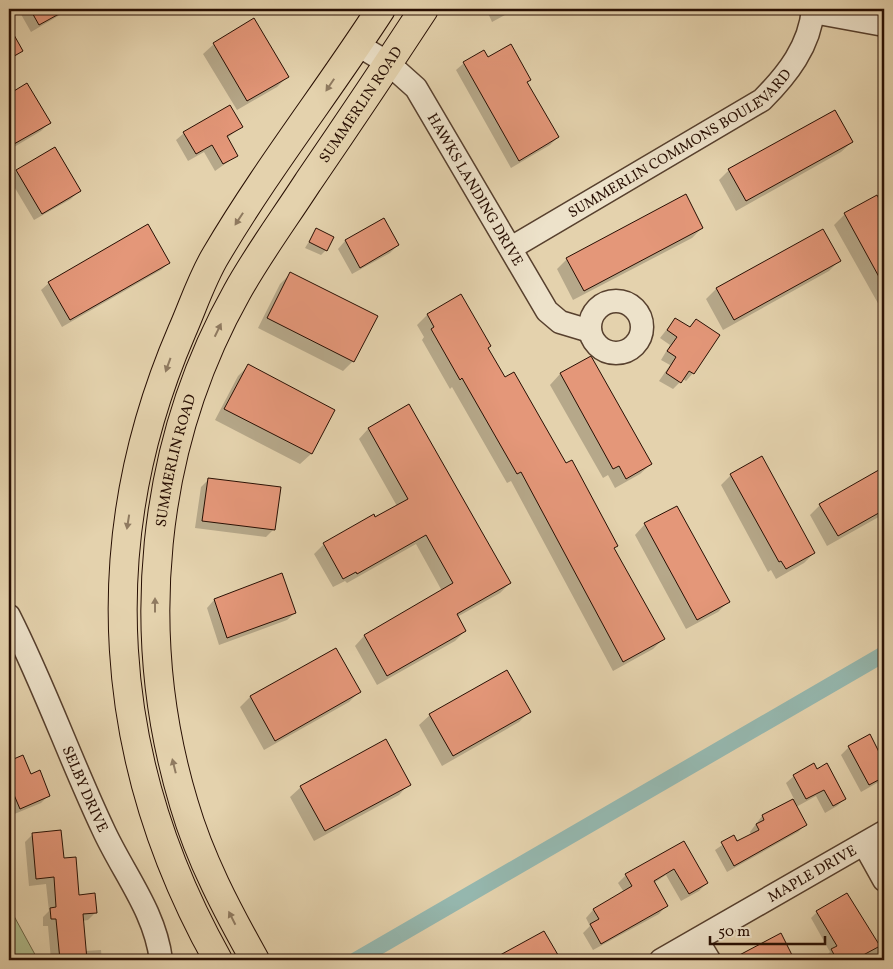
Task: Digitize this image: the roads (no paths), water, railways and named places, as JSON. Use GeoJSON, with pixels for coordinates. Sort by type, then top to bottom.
{"type":"FeatureCollection","features":[{"type":"Feature","properties":{"kind":"main road"},"geometry":{"type":"LineString","coordinates":[[218,960],[178,882],[162,841],[149,800],[135,740],[125,669],[122,626],[125,546],[132,496],[154,404],[169,361],[215,257],[381,9]]}},
{"type":"Feature","properties":{"kind":"main road","name":"SUMMERLIN ROAD"},"geometry":{"type":"LineString","coordinates":[[255,960],[216,886],[199,847],[184,806],[165,725],[158,673],[155,630],[157,552],[164,500],[187,407],[216,332],[236,293],[424,9]]}},
{"type":"Feature","properties":{"kind":"street"},"geometry":{"type":"LineString","coordinates":[[813,10],[884,25]]}},
{"type":"Feature","properties":{"kind":"street","name":"SUMMERLIN COMMONS BOULEVARD"},"geometry":{"type":"LineString","coordinates":[[511,248],[762,100],[780,82],[797,58],[808,34],[813,10]]}},
{"type":"Feature","properties":{"kind":"street","name":"HAWKS LANDING DRIVE"},"geometry":{"type":"LineString","coordinates":[[358,45],[388,63],[416,88],[547,311],[560,322],[590,331]]}},
{"type":"Feature","properties":{"kind":"street","name":"SELBY DRIVE"},"geometry":{"type":"LineString","coordinates":[[9,616],[50,703],[103,829],[153,923],[161,960]]}},
{"type":"Feature","properties":{"kind":"street","name":"MAPLE DRIVE"},"geometry":{"type":"LineString","coordinates":[[661,960],[884,832]]}},
{"type":"Feature","properties":{"kind":"street"},"geometry":{"type":"LineString","coordinates":[[864,844],[884,880]]}},
{"type":"Feature","properties":{"kind":"street"},"geometry":{"type":"LineString","coordinates":[[697,940],[708,960]]}},
{"type":"Feature","properties":{"kind":"waterway"},"geometry":{"type":"LineString","coordinates":[[356,960],[884,654]]}}]}
